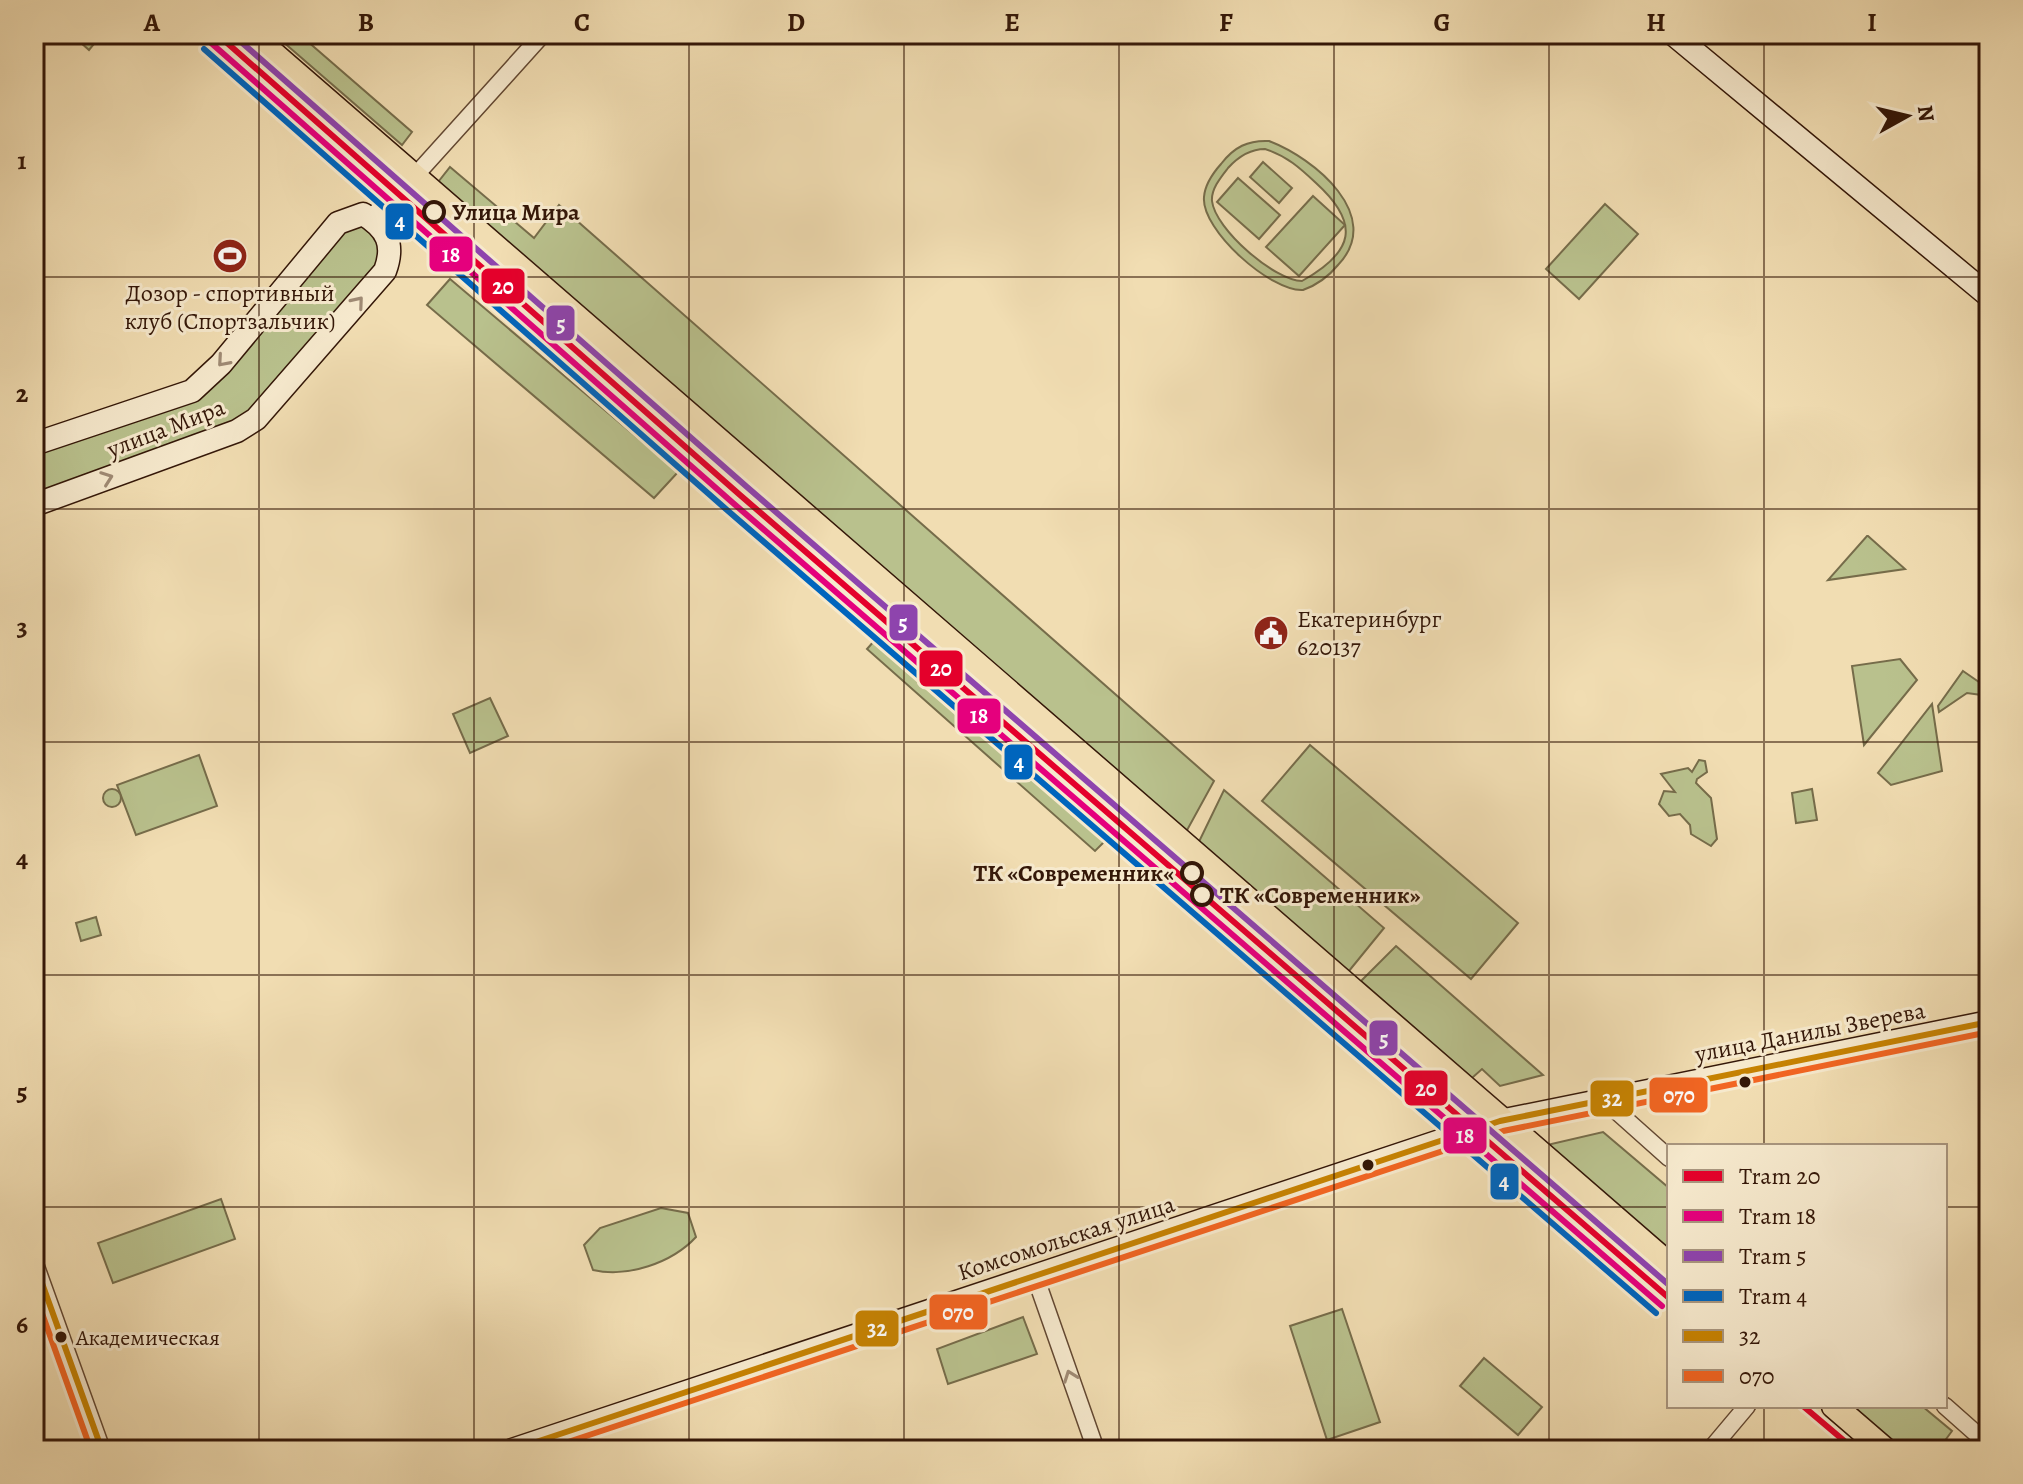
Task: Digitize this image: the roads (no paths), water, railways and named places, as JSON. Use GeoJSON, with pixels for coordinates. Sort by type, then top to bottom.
{"type":"FeatureCollection","features":[{"type":"Feature","properties":{"kind":"main road"},"geometry":{"type":"LineString","coordinates":[[250,34],[1667,1263]]}},
{"type":"Feature","properties":{"kind":"main road"},"geometry":{"type":"LineString","coordinates":[[1673,34],[1989,296]]}},
{"type":"Feature","properties":{"kind":"main road"},"geometry":{"type":"LineString","coordinates":[[373,220],[414,177]]}},
{"type":"Feature","properties":{"kind":"main road","name":"улица Мира"},"geometry":{"type":"LineString","coordinates":[[34,444],[192,391],[221,364],[338,223],[363,214],[384,231],[391,245],[385,271],[256,419],[237,431],[34,505]]}},
{"type":"Feature","properties":{"kind":"main road","name":"улица Данилы Зверева"},"geometry":{"type":"LineString","coordinates":[[1500,1121],[1989,1022]]}},
{"type":"Feature","properties":{"kind":"main road","name":"Комсомольская улица"},"geometry":{"type":"LineString","coordinates":[[512,1450],[1500,1121]]}},
{"type":"Feature","properties":{"kind":"main road"},"geometry":{"type":"LineString","coordinates":[[1836,1408],[1885,1450]]}},
{"type":"Feature","properties":{"kind":"street"},"geometry":{"type":"LineString","coordinates":[[414,177],[543,34]]}},
{"type":"Feature","properties":{"kind":"street"},"geometry":{"type":"LineString","coordinates":[[1604,1100],[1667,1156]]}},
{"type":"Feature","properties":{"kind":"street"},"geometry":{"type":"LineString","coordinates":[[34,1261],[102,1450]]}},
{"type":"Feature","properties":{"kind":"street"},"geometry":{"type":"LineString","coordinates":[[1035,1276],[1096,1450]]}},
{"type":"Feature","properties":{"kind":"street"},"geometry":{"type":"LineString","coordinates":[[1710,1450],[1745,1408]]}},
{"type":"Feature","properties":{"kind":"street"},"geometry":{"type":"LineString","coordinates":[[1947,1408],[1989,1445]]}},
{"type":"Feature","properties":{"kind":"tram line","name":"20"},"geometry":{"type":"LineString","coordinates":[[217,34],[740,495],[1667,1296]]}},
{"type":"Feature","properties":{"kind":"tram line","name":"5"},"geometry":{"type":"LineString","coordinates":[[232,34],[747,487],[1667,1283]]}},
{"type":"Feature","properties":{"kind":"tram line","name":"18"},"geometry":{"type":"LineString","coordinates":[[210,42],[733,503],[1662,1306]]}},
{"type":"Feature","properties":{"kind":"tram line","name":"4"},"geometry":{"type":"LineString","coordinates":[[204,49],[727,510],[1656,1313]]}},
{"type":"Feature","properties":{"kind":"tram line","name":"20"},"geometry":{"type":"LineString","coordinates":[[1805,1408],[1855,1450]]}},
{"type":"Feature","properties":{"kind":"place","name":"Улица Мира"},"geometry":{"type":"Point","coordinates":[434,212]}},
{"type":"Feature","properties":{"kind":"place","name":"Дозор - спортивный клуб (Спортзальчик)"},"geometry":{"type":"Point","coordinates":[230,256]}},
{"type":"Feature","properties":{"kind":"place","name":"Екатеринбург 620137"},"geometry":{"type":"Point","coordinates":[1271,633]}},
{"type":"Feature","properties":{"kind":"place","name":"ТК «Современник«"},"geometry":{"type":"Point","coordinates":[1192,873]}},
{"type":"Feature","properties":{"kind":"place","name":"ТК «Современник»"},"geometry":{"type":"Point","coordinates":[1202,895]}},
{"type":"Feature","properties":{"kind":"place","name":"Академическая"},"geometry":{"type":"Point","coordinates":[61,1337]}}]}
